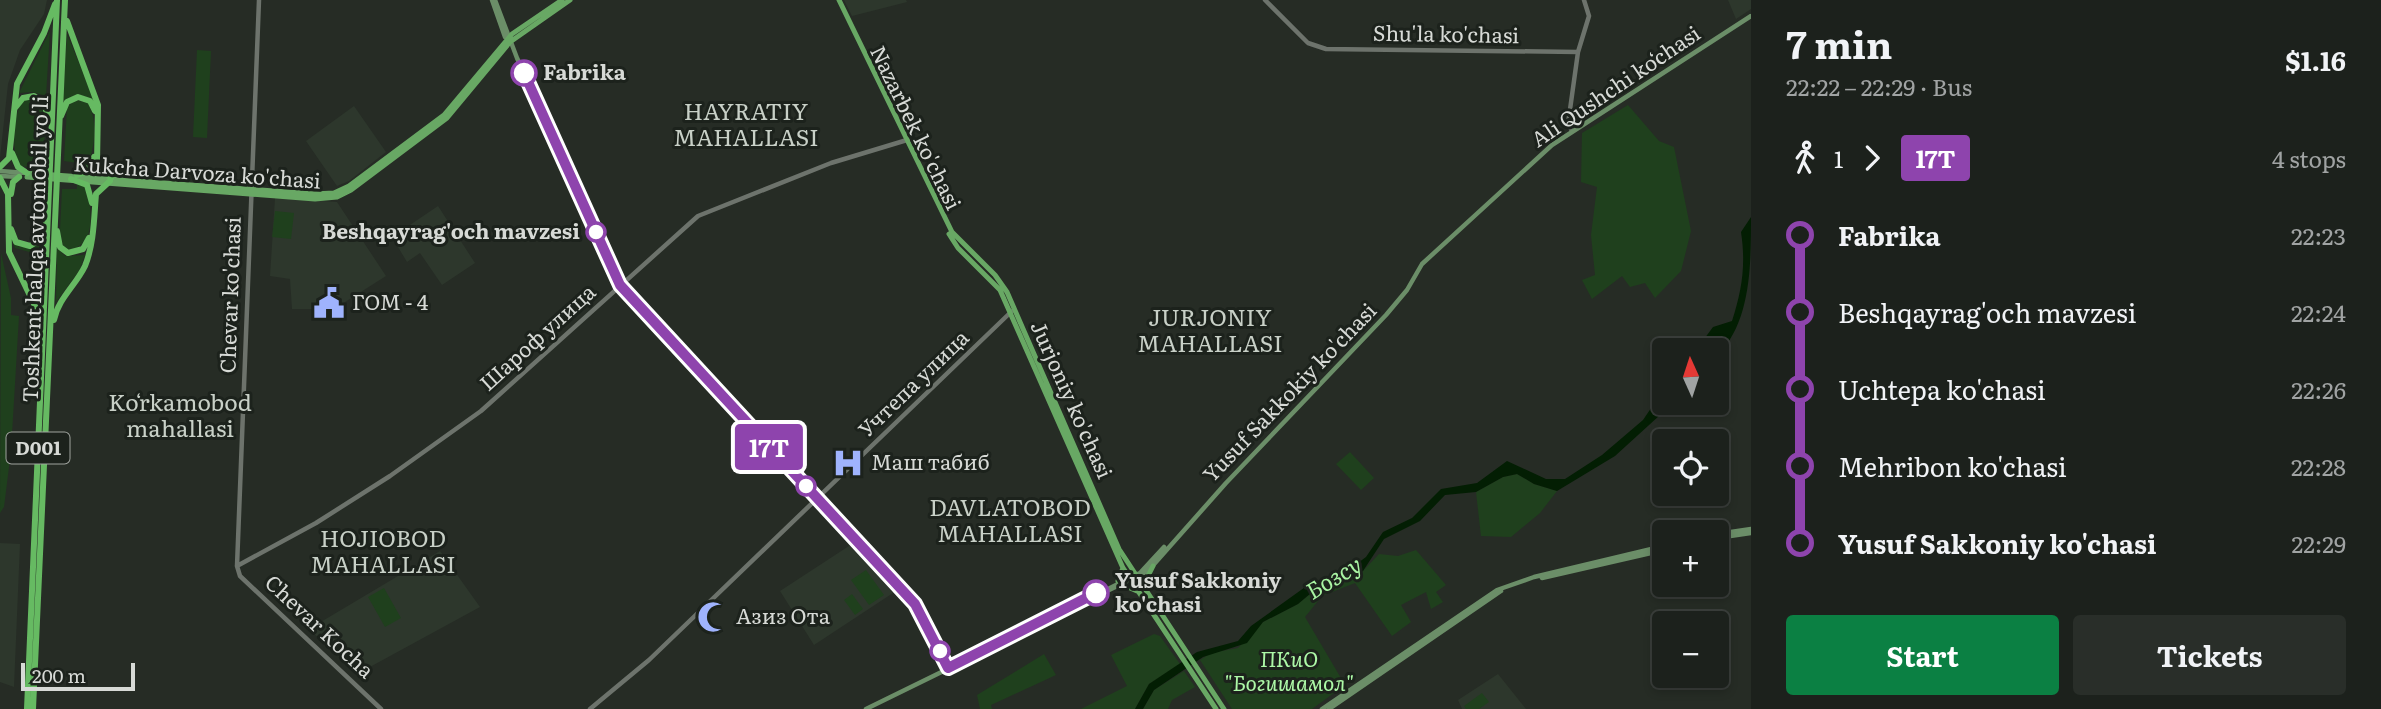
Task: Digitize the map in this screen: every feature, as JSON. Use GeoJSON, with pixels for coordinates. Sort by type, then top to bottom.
{"type":"FeatureCollection","features":[{"type":"Feature","properties":{"kind":"highway","name":"Toshkent halqa avtomobil yo'li"},"geometry":{"type":"LineString","coordinates":[[55,124],[56,0]]}},
{"type":"Feature","properties":{"kind":"highway"},"geometry":{"type":"LineString","coordinates":[[46,346],[37,310],[9,251],[8,194],[0,173],[9,158],[18,84],[44,33],[56,0]]}},
{"type":"Feature","properties":{"kind":"highway","name":"Toshkent halqa avtomobil yo'li"},"geometry":{"type":"LineString","coordinates":[[27,709],[35,597],[55,124],[65,0]]}},
{"type":"Feature","properties":{"kind":"highway"},"geometry":{"type":"LineString","coordinates":[[46,346],[56,309],[79,277],[88,257],[96,194],[110,179],[97,164],[98,105],[70,36],[65,0]]}},
{"type":"Feature","properties":{"kind":"highway"},"geometry":{"type":"LineString","coordinates":[[27,175],[18,167],[12,156],[17,103],[28,96],[39,98],[55,124]]}},
{"type":"Feature","properties":{"kind":"highway"},"geometry":{"type":"LineString","coordinates":[[55,124],[65,105],[72,99],[84,98],[94,106],[96,117],[93,160],[88,171],[74,177]]}},
{"type":"Feature","properties":{"kind":"highway"},"geometry":{"type":"LineString","coordinates":[[19,177],[11,190],[14,239],[23,245],[33,244],[51,220]]}},
{"type":"Feature","properties":{"kind":"highway"},"geometry":{"type":"LineString","coordinates":[[51,220],[61,248],[68,253],[81,250],[89,239],[92,197],[85,183],[74,177]]}},
{"type":"Feature","properties":{"kind":"highway"},"geometry":{"type":"LineString","coordinates":[[81,250],[88,257]]}},
{"type":"Feature","properties":{"kind":"highway","name":"Toshkent halqa avtomobil yo'li"},"geometry":{"type":"LineString","coordinates":[[33,709],[35,597]]}},
{"type":"Feature","properties":{"kind":"main road"},"geometry":{"type":"LineString","coordinates":[[493,0],[508,40],[620,285],[916,605],[948,668]]}},
{"type":"Feature","properties":{"kind":"main road","name":"Kukcha Darvoza ko'chasi"},"geometry":{"type":"LineString","coordinates":[[0,173],[110,179],[321,199],[347,192],[447,118],[508,40],[562,0]]}},
{"type":"Feature","properties":{"kind":"main road","name":"Kukcha Darvoza ko'chasi"},"geometry":{"type":"LineString","coordinates":[[508,40],[570,0]]}},
{"type":"Feature","properties":{"kind":"main road","name":"Nazarbek ko'chasi"},"geometry":{"type":"LineString","coordinates":[[837,0],[954,236],[976,261]]}},
{"type":"Feature","properties":{"kind":"main road","name":"Ali Qushchi koʻchasi"},"geometry":{"type":"LineString","coordinates":[[1414,277],[1422,264],[1552,145],[1664,75],[1751,16]]}},
{"type":"Feature","properties":{"kind":"main road","name":"Kukcha Darvoza ko'chasi"},"geometry":{"type":"LineString","coordinates":[[0,173],[19,177],[27,175]]}},
{"type":"Feature","properties":{"kind":"main road","name":"Jurjoniy ko'chasi"},"geometry":{"type":"LineString","coordinates":[[976,261],[1000,281],[1123,568],[1133,577]]}},
{"type":"Feature","properties":{"kind":"main road","name":"Yusuf Sakkokiy ko'chasi"},"geometry":{"type":"LineString","coordinates":[[1133,577],[1185,527],[1386,315],[1414,277]]}},
{"type":"Feature","properties":{"kind":"main road","name":"Jurjoniy ko'chasi"},"geometry":{"type":"LineString","coordinates":[[1012,311],[1133,577],[1214,701]]}},
{"type":"Feature","properties":{"kind":"main road","name":"Yusuf Sakkokiy ko'chasi"},"geometry":{"type":"LineString","coordinates":[[866,709],[1153,566],[1185,527]]}},
{"type":"Feature","properties":{"kind":"main road"},"geometry":{"type":"LineString","coordinates":[[1729,534],[1751,531]]}},
{"type":"Feature","properties":{"kind":"main road"},"geometry":{"type":"LineString","coordinates":[[1322,709],[1496,590],[1545,575],[1652,551]]}},
{"type":"Feature","properties":{"kind":"main road"},"geometry":{"type":"LineString","coordinates":[[1123,568],[1119,583],[1143,593],[1153,566]]}},
{"type":"Feature","properties":{"kind":"main road"},"geometry":{"type":"LineString","coordinates":[[1329,709],[1497,593],[1545,575]]}},
{"type":"Feature","properties":{"kind":"main road"},"geometry":{"type":"LineString","coordinates":[[1214,701],[1216,709]]}},
{"type":"Feature","properties":{"kind":"main road"},"geometry":{"type":"LineString","coordinates":[[1214,701],[1224,709]]}},
{"type":"Feature","properties":{"kind":"street"},"geometry":{"type":"LineString","coordinates":[[250,191],[259,0]]}},
{"type":"Feature","properties":{"kind":"street","name":"Shu'la ko'chasi"},"geometry":{"type":"LineString","coordinates":[[1265,0],[1314,46],[1326,49],[1578,52]]}},
{"type":"Feature","properties":{"kind":"street"},"geometry":{"type":"LineString","coordinates":[[1572,131],[1568,124],[1578,52],[1589,16],[1584,0]]}},
{"type":"Feature","properties":{"kind":"street","name":"Шароф улица"},"geometry":{"type":"LineString","coordinates":[[237,566],[316,523],[430,449],[498,398],[698,216],[831,163],[905,141]]}},
{"type":"Feature","properties":{"kind":"street","name":"Chevar ko'chasi"},"geometry":{"type":"LineString","coordinates":[[237,566],[250,191]]}},
{"type":"Feature","properties":{"kind":"street","name":"Учтепа улица"},"geometry":{"type":"LineString","coordinates":[[590,709],[631,677],[1012,311]]}},
{"type":"Feature","properties":{"kind":"street","name":"Chevar Kocha"},"geometry":{"type":"LineString","coordinates":[[237,566],[240,576],[382,708]]}},
{"type":"Feature","properties":{"kind":"shaded area"},"geometry":{"type":"Polygon","coordinates":[[[0,0],[47,0],[44,14],[20,50],[8,84],[0,158],[0,0]]]}},
{"type":"Feature","properties":{"kind":"shaded area"},"geometry":{"type":"Polygon","coordinates":[[[844,0],[906,0],[907,2],[852,16],[844,0]]]}},
{"type":"Feature","properties":{"kind":"shaded area"},"geometry":{"type":"Polygon","coordinates":[[[1728,0],[1751,0],[1751,9],[1736,19],[1728,0]]]}},
{"type":"Feature","properties":{"kind":"shaded area"},"geometry":{"type":"Polygon","coordinates":[[[354,106],[386,152],[349,181],[337,186],[306,141],[354,106]]]}},
{"type":"Feature","properties":{"kind":"shaded area"},"geometry":{"type":"Polygon","coordinates":[[[275,198],[337,202],[386,276],[334,309],[292,309],[290,279],[270,276],[275,198]]]}},
{"type":"Feature","properties":{"kind":"shaded area"},"geometry":{"type":"Polygon","coordinates":[[[438,206],[475,263],[442,285],[420,253],[407,262],[392,237],[438,206]]]}},
{"type":"Feature","properties":{"kind":"shaded area"},"geometry":{"type":"Polygon","coordinates":[[[0,543],[20,544],[14,687],[0,682],[0,543]]]}},
{"type":"Feature","properties":{"kind":"shaded area"},"geometry":{"type":"Polygon","coordinates":[[[852,544],[893,593],[814,645],[780,591],[852,544]]]}},
{"type":"Feature","properties":{"kind":"shaded area"},"geometry":{"type":"Polygon","coordinates":[[[440,551],[480,607],[357,674],[309,629],[440,551]]]}},
{"type":"Feature","properties":{"kind":"shaded area"},"geometry":{"type":"Polygon","coordinates":[[[1498,674],[1526,709],[1462,709],[1458,700],[1498,674]]]}},
{"type":"Feature","properties":{"kind":"green space"},"geometry":{"type":"Polygon","coordinates":[[[50,31],[46,96],[32,92],[19,93],[50,31]]]}},
{"type":"Feature","properties":{"kind":"green space"},"geometry":{"type":"Polygon","coordinates":[[[67,34],[95,102],[79,94],[63,101],[67,34]]]}},
{"type":"Feature","properties":{"kind":"green space"},"geometry":{"type":"Polygon","coordinates":[[[197,50],[211,51],[207,138],[193,137],[197,50]]]}},
{"type":"Feature","properties":{"kind":"green space"},"geometry":{"type":"Polygon","coordinates":[[[33,98],[39,103],[44,117],[43,161],[31,161],[30,167],[19,166],[14,141],[15,123],[23,99],[33,98]]]}},
{"type":"Feature","properties":{"kind":"green space"},"geometry":{"type":"Polygon","coordinates":[[[76,100],[88,103],[93,118],[93,143],[87,167],[78,167],[78,163],[64,161],[67,107],[76,100]]]}},
{"type":"Feature","properties":{"kind":"green space"},"geometry":{"type":"Polygon","coordinates":[[[1628,105],[1659,141],[1674,147],[1691,231],[1681,271],[1655,298],[1645,283],[1630,287],[1622,276],[1592,299],[1582,280],[1595,275],[1591,235],[1597,187],[1581,182],[1582,133],[1628,105]]]}},
{"type":"Feature","properties":{"kind":"green space"},"geometry":{"type":"Polygon","coordinates":[[[77,185],[83,185],[89,192],[90,228],[84,242],[68,251],[63,246],[60,231],[62,189],[77,189],[77,185]]]}},
{"type":"Feature","properties":{"kind":"green space"},"geometry":{"type":"Polygon","coordinates":[[[275,211],[294,213],[291,239],[272,237],[275,211]]]}},
{"type":"Feature","properties":{"kind":"green space"},"geometry":{"type":"Polygon","coordinates":[[[10,235],[19,247],[39,246],[37,301],[33,253],[15,248],[10,235]]]}},
{"type":"Feature","properties":{"kind":"green space"},"geometry":{"type":"Polygon","coordinates":[[[57,248],[65,256],[85,255],[79,271],[56,302],[57,248]]]}},
{"type":"Feature","properties":{"kind":"green space"},"geometry":{"type":"Polygon","coordinates":[[[1,253],[11,298],[11,315],[19,316],[11,451],[4,507],[0,513],[1,253]]]}},
{"type":"Feature","properties":{"kind":"green space"},"geometry":{"type":"Polygon","coordinates":[[[1350,452],[1374,478],[1361,490],[1336,464],[1350,452]]]}},
{"type":"Feature","properties":{"kind":"green space"},"geometry":{"type":"Polygon","coordinates":[[[1517,474],[1534,484],[1557,491],[1540,513],[1511,537],[1481,536],[1476,492],[1503,477],[1517,474]]]}},
{"type":"Feature","properties":{"kind":"green space","name":"ПКиО \"Богишамол\""},"geometry":{"type":"Polygon","coordinates":[[[1416,550],[1446,585],[1436,592],[1443,602],[1431,609],[1426,592],[1401,605],[1411,622],[1392,636],[1355,583],[1322,596],[1305,617],[1345,685],[1312,709],[1232,709],[1200,660],[1211,653],[1238,648],[1263,622],[1298,604],[1317,588],[1363,571],[1379,554],[1398,556],[1416,550]]]}},
{"type":"Feature","properties":{"kind":"green space"},"geometry":{"type":"Polygon","coordinates":[[[866,570],[884,595],[869,605],[851,580],[866,570]]]}},
{"type":"Feature","properties":{"kind":"green space"},"geometry":{"type":"Polygon","coordinates":[[[384,588],[401,618],[385,627],[368,597],[384,588]]]}},
{"type":"Feature","properties":{"kind":"green space"},"geometry":{"type":"Polygon","coordinates":[[[852,594],[863,609],[855,615],[844,600],[852,594]]]}},
{"type":"Feature","properties":{"kind":"green space"},"geometry":{"type":"Polygon","coordinates":[[[1154,634],[1160,636],[1180,664],[1149,684],[1135,709],[1081,709],[1127,686],[1111,655],[1154,634]]]}},
{"type":"Feature","properties":{"kind":"green space"},"geometry":{"type":"Polygon","coordinates":[[[1044,654],[1056,675],[991,705],[992,709],[980,709],[977,695],[1044,654]]]}},
{"type":"Feature","properties":{"kind":"green space"},"geometry":{"type":"Polygon","coordinates":[[[1184,671],[1195,687],[1172,700],[1168,709],[1143,709],[1154,690],[1184,671]]]}},
{"type":"Feature","properties":{"kind":"green space"},"geometry":{"type":"Polygon","coordinates":[[[1482,693],[1489,702],[1479,709],[1466,709],[1464,706],[1482,693]]]}},
{"type":"Feature","properties":{"kind":"water"},"geometry":{"type":"Polygon","coordinates":[[[1751,217],[1749,274],[1743,310],[1729,340],[1729,338],[1705,338],[1713,327],[1732,321],[1742,277],[1741,232],[1751,217]]]}},
{"type":"Feature","properties":{"kind":"water","name":"Бозсу"},"geometry":{"type":"Polygon","coordinates":[[[1652,407],[1652,415],[1660,415],[1615,456],[1557,491],[1534,484],[1517,474],[1503,477],[1476,492],[1445,495],[1420,521],[1384,539],[1363,571],[1317,588],[1298,604],[1263,622],[1247,643],[1203,657],[1154,690],[1143,709],[1135,709],[1149,684],[1197,652],[1238,641],[1251,626],[1308,585],[1351,568],[1366,557],[1383,532],[1412,518],[1441,489],[1477,483],[1507,461],[1546,479],[1565,479],[1602,455],[1643,420],[1652,407]]]}},
{"type":"Feature","properties":{"kind":"bus line","name":"17T"},"geometry":{"type":"LineString","coordinates":[[524,73],[620,285],[915,604],[948,668],[985,652],[1096,593]]}},
{"type":"Feature","properties":{"kind":"place","name":"Fabrika"},"geometry":{"type":"Point","coordinates":[524,73]}},
{"type":"Feature","properties":{"kind":"place","name":"Beshqayrag'och mavzesi"},"geometry":{"type":"Point","coordinates":[596,232]}},
{"type":"Feature","properties":{"kind":"place","name":"ГОМ - 4"},"geometry":{"type":"Point","coordinates":[329,303]}},
{"type":"Feature","properties":{"kind":"place","name":"Маш табиб"},"geometry":{"type":"Point","coordinates":[848,463]}},
{"type":"Feature","properties":{"kind":"place","name":"Yusuf Sakkoniy ko'chasi"},"geometry":{"type":"Point","coordinates":[1096,593]}},
{"type":"Feature","properties":{"kind":"place","name":"Азиз Ота"},"geometry":{"type":"Point","coordinates":[713,617]}},
{"type":"Feature","properties":{"kind":"district","name":"HAYRATIY MAHALLASI"},"geometry":{"type":"Point","coordinates":[746,125]}},
{"type":"Feature","properties":{"kind":"district","name":"JURJONIY MAHALLASI"},"geometry":{"type":"Point","coordinates":[1210,331]}},
{"type":"Feature","properties":{"kind":"district","name":"Koʻrkamobod mahallasi"},"geometry":{"type":"Point","coordinates":[180,416]}},
{"type":"Feature","properties":{"kind":"district","name":"DAVLATOBOD MAHALLASI"},"geometry":{"type":"Point","coordinates":[1010,521]}},
{"type":"Feature","properties":{"kind":"district","name":"HOJIOBOD MAHALLASI"},"geometry":{"type":"Point","coordinates":[383,552]}}]}
